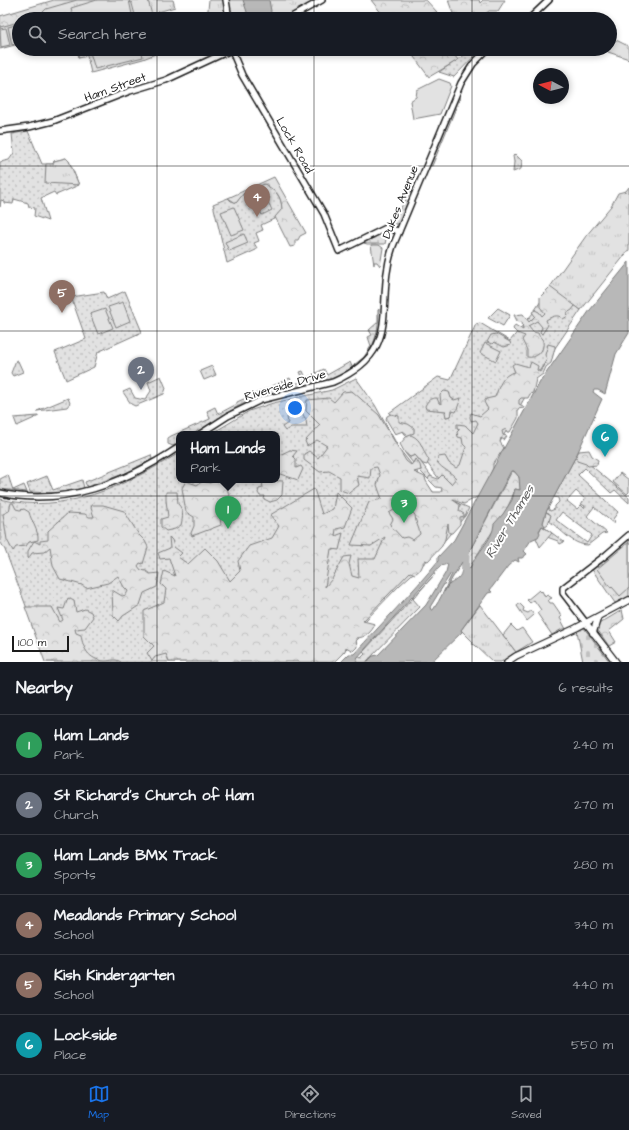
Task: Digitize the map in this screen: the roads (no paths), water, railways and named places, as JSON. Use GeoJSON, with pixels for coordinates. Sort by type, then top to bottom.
{"type":"FeatureCollection","features":[{"type":"Feature","properties":{"kind":"main road"},"geometry":{"type":"LineString","coordinates":[[507,662],[516,656],[586,623],[629,600]]}},
{"type":"Feature","properties":{"kind":"main road"},"geometry":{"type":"LineString","coordinates":[[593,633],[598,617]]}},
{"type":"Feature","properties":{"kind":"main road"},"geometry":{"type":"LineString","coordinates":[[586,623],[616,662]]}},
{"type":"Feature","properties":{"kind":"street"},"geometry":{"type":"LineString","coordinates":[[226,0],[228,12]]}},
{"type":"Feature","properties":{"kind":"street"},"geometry":{"type":"LineString","coordinates":[[301,12],[322,0]]}},
{"type":"Feature","properties":{"kind":"street"},"geometry":{"type":"LineString","coordinates":[[536,12],[549,0]]}},
{"type":"Feature","properties":{"kind":"street","name":"Ham Street"},"geometry":{"type":"LineString","coordinates":[[0,131],[29,127],[53,121],[130,91],[166,80],[218,56]]}},
{"type":"Feature","properties":{"kind":"street","name":"Lock Road"},"geometry":{"type":"LineString","coordinates":[[236,56],[242,74],[324,214],[340,252],[386,228],[390,227],[399,231]]}},
{"type":"Feature","properties":{"kind":"street","name":"Dukes Avenue"},"geometry":{"type":"LineString","coordinates":[[357,370],[369,359],[382,335],[384,292],[389,260],[399,231],[461,83],[473,64],[481,56]]}},
{"type":"Feature","properties":{"kind":"street","name":"Riverside Drive"},"geometry":{"type":"LineString","coordinates":[[205,431],[250,405],[280,394],[333,382],[357,370]]}},
{"type":"Feature","properties":{"kind":"street"},"geometry":{"type":"LineString","coordinates":[[0,494],[28,497],[54,497],[88,492],[129,476],[176,449]]}},
{"type":"Feature","properties":{"kind":"street"},"geometry":{"type":"LineString","coordinates":[[586,623],[562,591],[564,587],[606,555],[629,535]]}},
{"type":"Feature","properties":{"kind":"water"},"geometry":{"type":"Polygon","coordinates":[[[243,0],[269,0],[271,12],[247,12],[243,0]]]}},
{"type":"Feature","properties":{"kind":"water"},"geometry":{"type":"Polygon","coordinates":[[[629,262],[629,333],[616,354],[605,394],[598,390],[594,390],[593,392],[602,399],[577,454],[546,512],[543,523],[545,526],[542,526],[538,537],[531,540],[524,551],[527,554],[522,558],[518,558],[519,562],[515,560],[508,566],[490,590],[492,592],[488,593],[461,630],[462,632],[431,662],[367,662],[373,656],[378,655],[426,605],[446,572],[448,564],[440,566],[357,658],[356,662],[341,662],[349,654],[354,654],[397,608],[438,561],[438,557],[454,540],[540,382],[590,310],[629,262]],[[511,471],[468,554],[468,562],[462,562],[447,588],[460,576],[462,569],[470,568],[491,536],[494,524],[512,500],[515,489],[520,490],[519,477],[514,471],[511,471]],[[451,573],[430,607],[431,610],[433,610],[436,606],[452,574],[451,573]]]}},
{"type":"Feature","properties":{"kind":"waterway","name":"River Thames"},"geometry":{"type":"LineString","coordinates":[[465,577],[466,553]]}},
{"type":"Feature","properties":{"kind":"place","name":"Meadlands Primary School"},"geometry":{"type":"Point","coordinates":[257,217]}},
{"type":"Feature","properties":{"kind":"place","name":"Kish Kindergarten"},"geometry":{"type":"Point","coordinates":[62,313]}},
{"type":"Feature","properties":{"kind":"place","name":"St Richard's Church of Ham"},"geometry":{"type":"Point","coordinates":[141,390]}},
{"type":"Feature","properties":{"kind":"place","name":"Lockside"},"geometry":{"type":"Point","coordinates":[605,457]}},
{"type":"Feature","properties":{"kind":"place","name":"Ham Lands BMX Track"},"geometry":{"type":"Point","coordinates":[404,523]}},
{"type":"Feature","properties":{"kind":"place","name":"Ham Lands"},"geometry":{"type":"Point","coordinates":[228,529]}}]}
